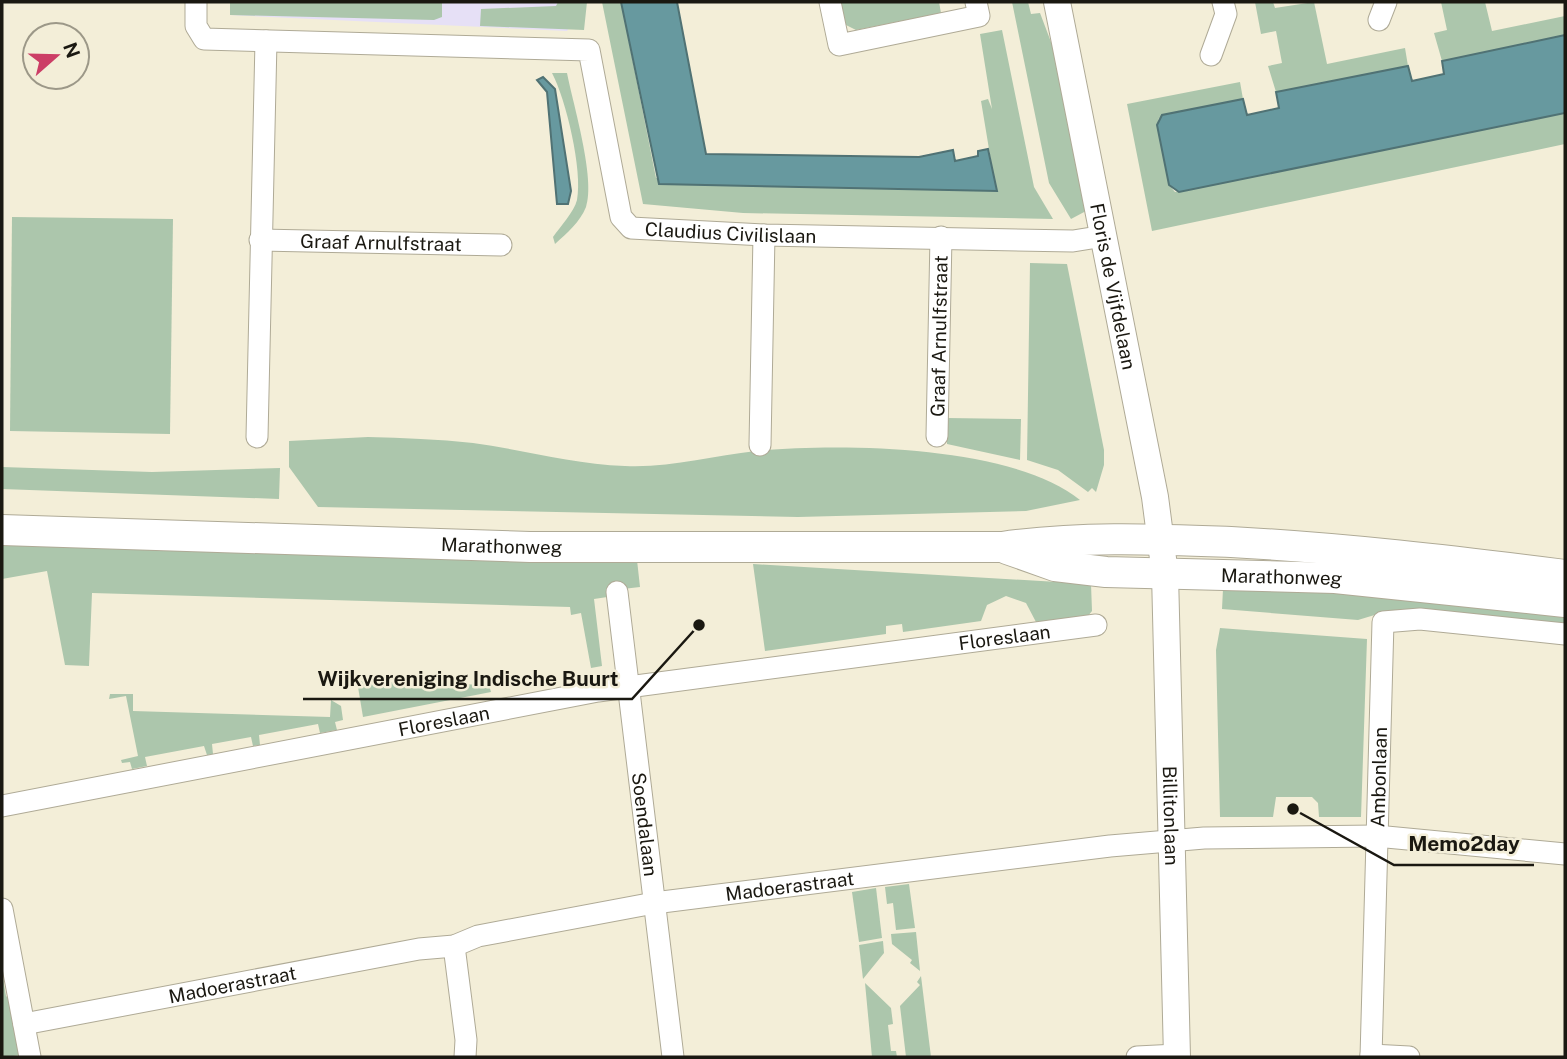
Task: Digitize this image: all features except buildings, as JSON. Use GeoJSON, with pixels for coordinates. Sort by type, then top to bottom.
{"type":"FeatureCollection","features":[{"type":"Feature","properties":{"kind":"main road","name":"Marathonweg"},"geometry":{"type":"LineString","coordinates":[[2,530],[530,547],[1002,547],[1056,540],[1160,538],[1366,550],[1565,575]]}},
{"type":"Feature","properties":{"kind":"main road","name":"Marathonweg"},"geometry":{"type":"LineString","coordinates":[[1002,547],[1055,566],[1165,574],[1335,578],[1565,602]]}},
{"type":"Feature","properties":{"kind":"street","name":"Claudius Civilislaan"},"geometry":{"type":"LineString","coordinates":[[197,2],[196,26],[204,39],[589,50],[621,217],[631,228],[764,235],[1073,241],[1104,236]]}},
{"type":"Feature","properties":{"kind":"street"},"geometry":{"type":"LineString","coordinates":[[830,2],[839,46],[979,16],[976,2]]}},
{"type":"Feature","properties":{"kind":"street","name":"Floris de Vijfdelaan"},"geometry":{"type":"LineString","coordinates":[[1057,2],[1104,236],[1165,574]]}},
{"type":"Feature","properties":{"kind":"street"},"geometry":{"type":"LineString","coordinates":[[1211,55],[1226,13],[1223,2]]}},
{"type":"Feature","properties":{"kind":"street"},"geometry":{"type":"LineString","coordinates":[[257,437],[265,41]]}},
{"type":"Feature","properties":{"kind":"street"},"geometry":{"type":"LineString","coordinates":[[760,445],[764,235]]}},
{"type":"Feature","properties":{"kind":"street","name":"Graaf Arnulfstraat"},"geometry":{"type":"LineString","coordinates":[[937,436],[941,237]]}},
{"type":"Feature","properties":{"kind":"street","name":"Graaf Arnulfstraat"},"geometry":{"type":"LineString","coordinates":[[260,240],[501,245]]}},
{"type":"Feature","properties":{"kind":"street","name":"Billitonlaan"},"geometry":{"type":"LineString","coordinates":[[1165,574],[1177,1056]]}},
{"type":"Feature","properties":{"kind":"street","name":"Soendalaan"},"geometry":{"type":"LineString","coordinates":[[617,592],[673,1057]]}},
{"type":"Feature","properties":{"kind":"street","name":"Ambonlaan"},"geometry":{"type":"LineString","coordinates":[[1371,1056],[1384,622],[1420,619],[1565,634]]}},
{"type":"Feature","properties":{"kind":"street","name":"Floreslaan"},"geometry":{"type":"LineString","coordinates":[[2,806],[630,687],[1097,625]]}},
{"type":"Feature","properties":{"kind":"street","name":"Madoerastraat"},"geometry":{"type":"LineString","coordinates":[[24,1024],[419,949],[454,946],[478,936],[654,903],[1110,846],[1172,843],[1204,838],[1376,836],[1565,854]]}},
{"type":"Feature","properties":{"kind":"street"},"geometry":{"type":"LineString","coordinates":[[2,909],[30,1057]]}},
{"type":"Feature","properties":{"kind":"street"},"geometry":{"type":"LineString","coordinates":[[454,946],[466,1040],[465,1057]]}},
{"type":"Feature","properties":{"kind":"street"},"geometry":{"type":"LineString","coordinates":[[1137,1057],[1177,1056]]}},
{"type":"Feature","properties":{"kind":"street"},"geometry":{"type":"LineString","coordinates":[[1371,1056],[1409,1057]]}},
{"type":"Feature","properties":{"kind":"shaded area"},"geometry":{"type":"Polygon","coordinates":[[[230,2],[584,2],[584,5],[567,31],[230,15],[230,2]]]}},
{"type":"Feature","properties":{"kind":"green space"},"geometry":{"type":"Polygon","coordinates":[[[230,2],[442,2],[442,17],[434,20],[230,15],[230,2]]]}},
{"type":"Feature","properties":{"kind":"green space"},"geometry":{"type":"Polygon","coordinates":[[[558,2],[587,2],[584,30],[480,26],[481,9],[556,6],[558,2]]]}},
{"type":"Feature","properties":{"kind":"green space"},"geometry":{"type":"Polygon","coordinates":[[[602,2],[621,2],[656,178],[996,191],[981,101],[988,99],[992,109],[980,34],[1002,30],[1034,187],[1053,219],[743,213],[643,204],[602,2]]]}},
{"type":"Feature","properties":{"kind":"green space"},"geometry":{"type":"Polygon","coordinates":[[[838,2],[939,2],[941,13],[856,30],[844,24],[838,2]]]}},
{"type":"Feature","properties":{"kind":"green space"},"geometry":{"type":"Polygon","coordinates":[[[1012,2],[1028,2],[1031,14],[1040,13],[1054,50],[1086,211],[1071,219],[1049,183],[1012,2]]]}},
{"type":"Feature","properties":{"kind":"green space"},"geometry":{"type":"Polygon","coordinates":[[[1255,2],[1273,2],[1275,8],[1314,2],[1327,64],[1405,48],[1408,66],[1276,92],[1268,66],[1282,63],[1276,31],[1261,34],[1255,2]]]}},
{"type":"Feature","properties":{"kind":"green space"},"geometry":{"type":"Polygon","coordinates":[[[1441,2],[1485,2],[1492,31],[1565,16],[1565,35],[1442,61],[1434,33],[1447,30],[1441,2]]]}},
{"type":"Feature","properties":{"kind":"green space"},"geometry":{"type":"Polygon","coordinates":[[[552,73],[567,73],[588,179],[586,207],[573,227],[555,244],[553,237],[577,200],[578,172],[563,100],[552,73]]]}},
{"type":"Feature","properties":{"kind":"green space"},"geometry":{"type":"Polygon","coordinates":[[[1240,82],[1243,99],[1159,118],[1157,125],[1169,185],[1175,192],[1565,113],[1565,144],[1152,231],[1127,104],[1240,82]]]}},
{"type":"Feature","properties":{"kind":"green space"},"geometry":{"type":"Polygon","coordinates":[[[12,217],[173,219],[170,434],[10,431],[12,217]]]}},
{"type":"Feature","properties":{"kind":"green space"},"geometry":{"type":"Polygon","coordinates":[[[1030,263],[1067,264],[1104,450],[1104,465],[1096,492],[1092,488],[1088,492],[1058,470],[1027,460],[1030,263]]]}},
{"type":"Feature","properties":{"kind":"green space"},"geometry":{"type":"Polygon","coordinates":[[[947,418],[1021,419],[1020,460],[947,444],[947,418]]]}},
{"type":"Feature","properties":{"kind":"green space"},"geometry":{"type":"Polygon","coordinates":[[[368,437],[473,443],[568,460],[625,466],[658,465],[756,451],[791,449],[878,448],[924,452],[970,458],[1013,468],[1050,482],[1080,500],[1026,511],[798,517],[318,507],[289,467],[289,441],[368,437]]]}},
{"type":"Feature","properties":{"kind":"green space"},"geometry":{"type":"Polygon","coordinates":[[[2,467],[152,472],[280,468],[279,499],[2,489],[2,467]]]}},
{"type":"Feature","properties":{"kind":"green space"},"geometry":{"type":"Polygon","coordinates":[[[2,542],[637,560],[640,587],[614,590],[614,596],[594,599],[602,666],[591,668],[581,613],[571,615],[570,607],[92,593],[89,666],[65,665],[47,571],[2,579],[2,542]]]}},
{"type":"Feature","properties":{"kind":"green space"},"geometry":{"type":"Polygon","coordinates":[[[753,564],[1091,584],[1092,611],[1088,616],[1036,622],[1026,603],[1006,596],[987,605],[981,621],[903,632],[902,624],[886,626],[886,634],[765,651],[753,564]]]}},
{"type":"Feature","properties":{"kind":"green space"},"geometry":{"type":"Polygon","coordinates":[[[1223,589],[1375,595],[1565,614],[1565,627],[1391,610],[1358,620],[1222,609],[1223,589]]]}},
{"type":"Feature","properties":{"kind":"green space"},"geometry":{"type":"Polygon","coordinates":[[[1220,628],[1367,639],[1361,817],[1319,817],[1318,803],[1312,797],[1276,797],[1273,817],[1220,817],[1216,650],[1220,628]]]}},
{"type":"Feature","properties":{"kind":"green space"},"geometry":{"type":"Polygon","coordinates":[[[357,681],[489,685],[491,692],[363,717],[357,681]]]}},
{"type":"Feature","properties":{"kind":"green space"},"geometry":{"type":"Polygon","coordinates":[[[110,694],[133,694],[133,711],[330,717],[331,700],[341,706],[343,720],[335,722],[337,730],[320,733],[318,724],[259,735],[260,745],[253,746],[251,737],[212,744],[213,754],[207,755],[204,746],[145,757],[147,766],[132,769],[130,762],[122,763],[121,760],[138,756],[126,696],[109,699],[110,694]]]}},
{"type":"Feature","properties":{"kind":"green space"},"geometry":{"type":"Polygon","coordinates":[[[909,884],[915,928],[896,930],[893,903],[887,904],[885,887],[909,884]]]}},
{"type":"Feature","properties":{"kind":"green space"},"geometry":{"type":"Polygon","coordinates":[[[876,888],[882,938],[859,942],[852,892],[876,888]]]}},
{"type":"Feature","properties":{"kind":"green space"},"geometry":{"type":"Polygon","coordinates":[[[916,932],[920,971],[910,963],[912,960],[892,944],[891,934],[916,932]]]}},
{"type":"Feature","properties":{"kind":"green space"},"geometry":{"type":"Polygon","coordinates":[[[883,941],[884,953],[863,979],[859,945],[883,941]]]}},
{"type":"Feature","properties":{"kind":"green space"},"geometry":{"type":"Polygon","coordinates":[[[2,973],[6,996],[14,1003],[24,1055],[2,1057],[2,973]]]}},
{"type":"Feature","properties":{"kind":"green space"},"geometry":{"type":"Polygon","coordinates":[[[921,976],[931,1057],[906,1057],[900,1006],[920,985],[917,982],[921,976]]]}},
{"type":"Feature","properties":{"kind":"green space"},"geometry":{"type":"Polygon","coordinates":[[[865,983],[891,1008],[893,1024],[888,1025],[891,1051],[896,1051],[897,1057],[872,1057],[865,983]]]}},
{"type":"Feature","properties":{"kind":"water"},"geometry":{"type":"Polygon","coordinates":[[[621,2],[677,2],[706,154],[919,157],[953,150],[955,161],[978,156],[978,151],[988,149],[997,191],[659,184],[621,2]]]}},
{"type":"Feature","properties":{"kind":"water"},"geometry":{"type":"Polygon","coordinates":[[[1565,35],[1565,113],[1179,192],[1169,185],[1157,125],[1162,115],[1243,99],[1247,115],[1279,108],[1276,92],[1408,66],[1412,81],[1444,74],[1442,61],[1565,35]]]}},
{"type":"Feature","properties":{"kind":"water"},"geometry":{"type":"Polygon","coordinates":[[[543,77],[555,89],[571,191],[568,204],[557,204],[547,92],[537,80],[543,77]]]}},
{"type":"Feature","properties":{"kind":"place","name":"Wijkvereniging Indische Buurt"},"geometry":{"type":"Point","coordinates":[699,625]}},
{"type":"Feature","properties":{"kind":"place","name":"Memo2day"},"geometry":{"type":"Point","coordinates":[1293,809]}}]}
